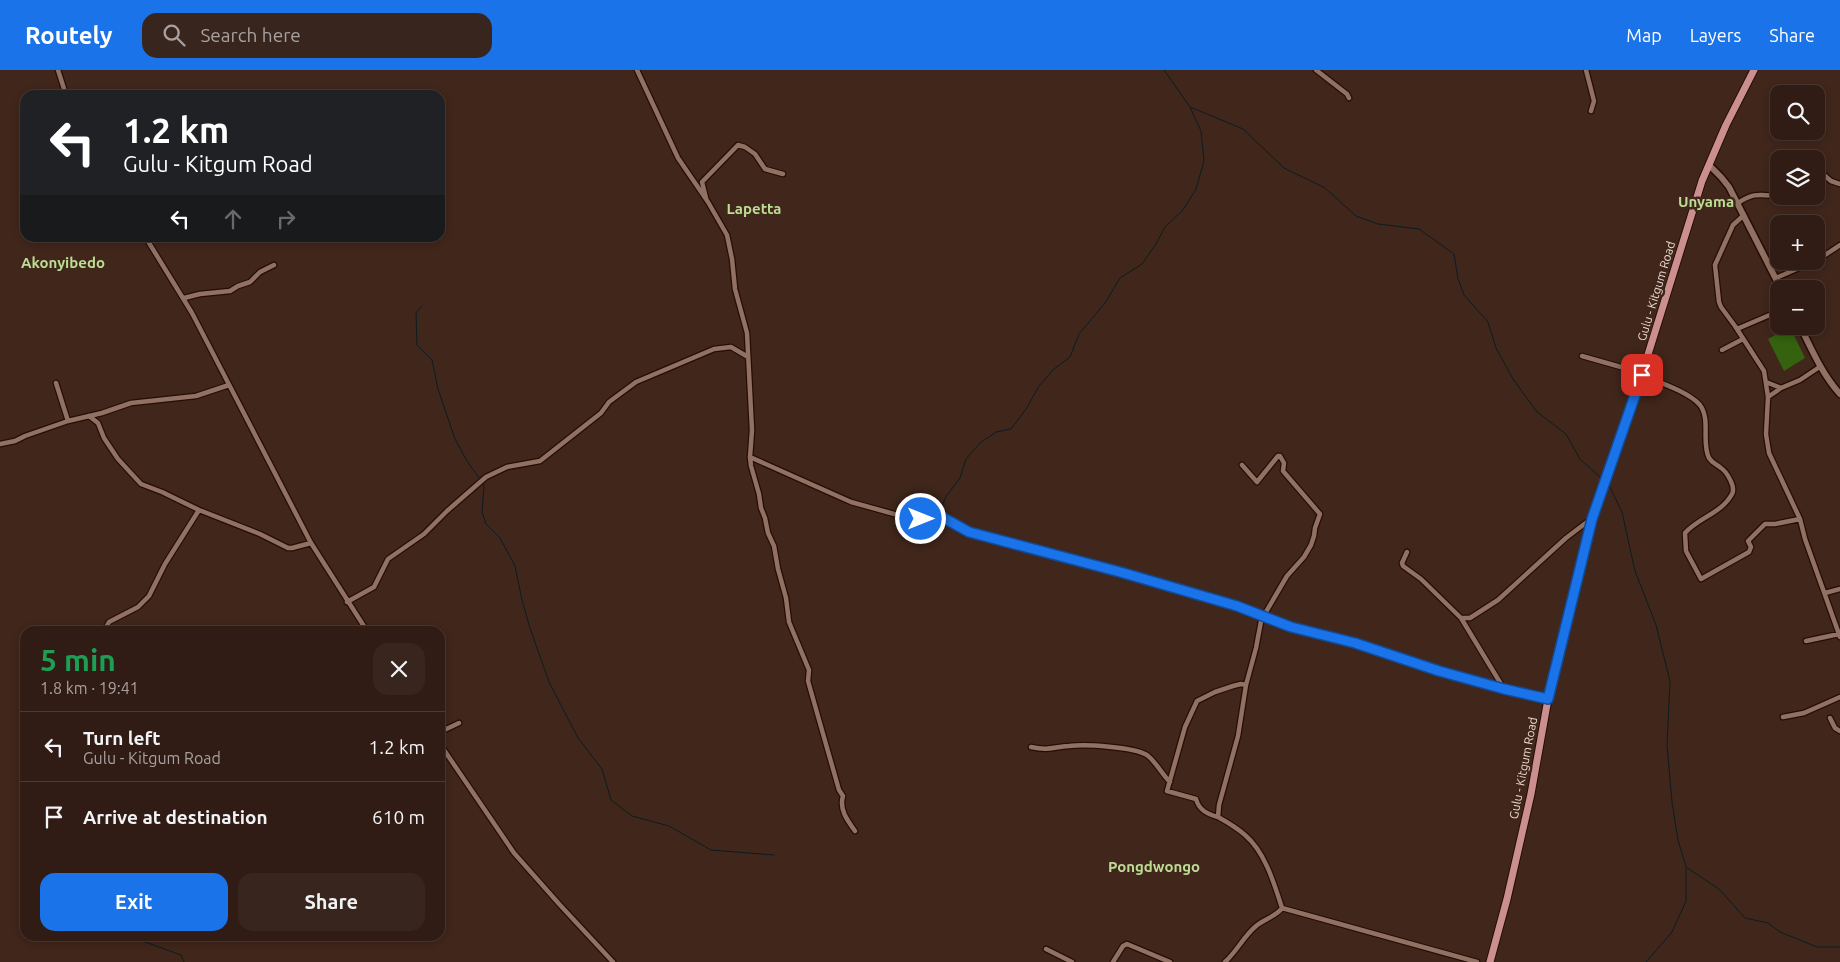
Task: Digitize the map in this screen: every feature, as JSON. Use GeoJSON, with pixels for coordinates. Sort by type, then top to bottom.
{"type":"FeatureCollection","features":[{"type":"Feature","properties":{"kind":"main road","name":"Gulu - Kitgum Road"},"geometry":{"type":"LineString","coordinates":[[1490,962],[1507,899],[1531,794],[1548,699],[1592,519],[1642,374],[1680,250],[1709,165],[1754,70]]}},
{"type":"Feature","properties":{"kind":"street"},"geometry":{"type":"LineString","coordinates":[[58,70],[64,90]]}},
{"type":"Feature","properties":{"kind":"street"},"geometry":{"type":"LineString","coordinates":[[637,70],[678,158],[708,202],[727,236],[732,259],[735,289],[747,333],[752,430],[750,457],[752,470],[768,533],[774,546],[786,598],[789,622],[808,670],[808,681],[839,790],[843,796],[841,802],[843,810],[848,822],[855,831]]}},
{"type":"Feature","properties":{"kind":"street"},"geometry":{"type":"LineString","coordinates":[[1316,70],[1347,94],[1349,98]]}},
{"type":"Feature","properties":{"kind":"street"},"geometry":{"type":"LineString","coordinates":[[1586,70],[1594,101],[1591,111]]}},
{"type":"Feature","properties":{"kind":"street"},"geometry":{"type":"LineString","coordinates":[[708,202],[702,182],[738,145],[756,154],[765,169],[783,174]]}},
{"type":"Feature","properties":{"kind":"street"},"geometry":{"type":"LineString","coordinates":[[1709,165],[1726,182],[1776,278],[1795,270]]}},
{"type":"Feature","properties":{"kind":"street"},"geometry":{"type":"LineString","coordinates":[[1825,176],[1831,181],[1840,184]]}},
{"type":"Feature","properties":{"kind":"street"},"geometry":{"type":"LineString","coordinates":[[1738,203],[1754,194],[1770,195]]}},
{"type":"Feature","properties":{"kind":"street"},"geometry":{"type":"LineString","coordinates":[[1744,214],[1733,225],[1715,265],[1720,305],[1760,365],[1766,382],[1768,397],[1766,434],[1769,453],[1800,519],[1804,538],[1839,635],[1806,641]]}},
{"type":"Feature","properties":{"kind":"street"},"geometry":{"type":"LineString","coordinates":[[149,242],[184,298],[311,543],[364,626]]}},
{"type":"Feature","properties":{"kind":"street"},"geometry":{"type":"LineString","coordinates":[[1825,255],[1840,245]]}},
{"type":"Feature","properties":{"kind":"street"},"geometry":{"type":"LineString","coordinates":[[184,298],[200,294],[230,291],[250,282],[260,272],[274,265]]}},
{"type":"Feature","properties":{"kind":"street"},"geometry":{"type":"LineString","coordinates":[[1737,329],[1770,315]]}},
{"type":"Feature","properties":{"kind":"street"},"geometry":{"type":"LineString","coordinates":[[1804,335],[1809,348],[1840,394]]}},
{"type":"Feature","properties":{"kind":"street"},"geometry":{"type":"LineString","coordinates":[[1722,350],[1743,339]]}},
{"type":"Feature","properties":{"kind":"street"},"geometry":{"type":"LineString","coordinates":[[347,602],[374,587],[388,559],[424,534],[474,486],[486,477],[507,467],[540,461],[601,413],[609,402],[638,381],[714,349],[731,347],[748,357]]}},
{"type":"Feature","properties":{"kind":"street"},"geometry":{"type":"LineString","coordinates":[[1582,356],[1642,374],[1690,397],[1700,405],[1705,421],[1708,456],[1713,463],[1723,470],[1733,485],[1732,495],[1723,505],[1684,533],[1686,551],[1701,579],[1749,552],[1751,547],[1748,541],[1762,525],[1800,519]]}},
{"type":"Feature","properties":{"kind":"street"},"geometry":{"type":"LineString","coordinates":[[1768,397],[1821,366]]}},
{"type":"Feature","properties":{"kind":"street"},"geometry":{"type":"LineString","coordinates":[[1766,382],[1782,388]]}},
{"type":"Feature","properties":{"kind":"street"},"geometry":{"type":"LineString","coordinates":[[56,384],[68,421]]}},
{"type":"Feature","properties":{"kind":"street"},"geometry":{"type":"LineString","coordinates":[[0,444],[15,441],[24,436],[68,421],[102,413],[131,403],[196,396],[228,385]]}},
{"type":"Feature","properties":{"kind":"street"},"geometry":{"type":"LineString","coordinates":[[97,421],[102,413]]}},
{"type":"Feature","properties":{"kind":"street"},"geometry":{"type":"LineString","coordinates":[[89,416],[97,421],[104,438],[113,452],[138,482],[199,510],[260,534],[288,548],[311,543]]}},
{"type":"Feature","properties":{"kind":"street"},"geometry":{"type":"LineString","coordinates":[[1218,817],[1219,805],[1238,736],[1246,686],[1262,617],[1287,576],[1304,557],[1311,545],[1320,514],[1283,471],[1284,463],[1280,456],[1257,482],[1242,465]]}},
{"type":"Feature","properties":{"kind":"street"},"geometry":{"type":"LineString","coordinates":[[750,457],[851,502],[905,517],[921,519],[942,517],[969,532],[1120,572],[1237,606],[1291,627],[1373,649],[1439,671],[1548,699]]}},
{"type":"Feature","properties":{"kind":"street"},"geometry":{"type":"LineString","coordinates":[[107,626],[109,622],[138,607],[149,596],[165,564],[199,510]]}},
{"type":"Feature","properties":{"kind":"street"},"geometry":{"type":"LineString","coordinates":[[1461,618],[1470,618],[1498,600],[1566,538],[1592,519]]}},
{"type":"Feature","properties":{"kind":"street"},"geometry":{"type":"LineString","coordinates":[[1407,552],[1402,566],[1422,579],[1461,618],[1504,689]]}},
{"type":"Feature","properties":{"kind":"street"},"geometry":{"type":"LineString","coordinates":[[1824,592],[1840,588]]}},
{"type":"Feature","properties":{"kind":"street"},"geometry":{"type":"LineString","coordinates":[[1246,686],[1241,684],[1233,686],[1197,701],[1185,727],[1167,791],[1196,799],[1203,812],[1218,817],[1246,835],[1264,860],[1282,908]]}},
{"type":"Feature","properties":{"kind":"street"},"geometry":{"type":"LineString","coordinates":[[1783,716],[1804,712],[1840,697]]}},
{"type":"Feature","properties":{"kind":"street"},"geometry":{"type":"LineString","coordinates":[[1830,718],[1835,728],[1840,731]]}},
{"type":"Feature","properties":{"kind":"street"},"geometry":{"type":"LineString","coordinates":[[445,730],[459,723]]}},
{"type":"Feature","properties":{"kind":"street"},"geometry":{"type":"LineString","coordinates":[[1031,747],[1045,750],[1068,746],[1090,746],[1135,750],[1150,758],[1170,782]]}},
{"type":"Feature","properties":{"kind":"street"},"geometry":{"type":"LineString","coordinates":[[445,751],[514,853],[613,962]]}},
{"type":"Feature","properties":{"kind":"street"},"geometry":{"type":"LineString","coordinates":[[1225,962],[1251,930],[1278,913],[1282,908]]}},
{"type":"Feature","properties":{"kind":"street"},"geometry":{"type":"LineString","coordinates":[[1282,908],[1477,962]]}},
{"type":"Feature","properties":{"kind":"street"},"geometry":{"type":"LineString","coordinates":[[1113,962],[1123,946],[1127,944],[1170,962]]}},
{"type":"Feature","properties":{"kind":"street"},"geometry":{"type":"LineString","coordinates":[[1046,949],[1072,962]]}},
{"type":"Feature","properties":{"kind":"green space"},"geometry":{"type":"Polygon","coordinates":[[[1775,335],[1794,335],[1805,358],[1784,371],[1768,339],[1775,335]]]}},
{"type":"Feature","properties":{"kind":"waterway"},"geometry":{"type":"LineString","coordinates":[[1164,70],[1190,107],[1243,129],[1284,168],[1325,188],[1356,216],[1378,224],[1419,229],[1454,254],[1458,279],[1464,295],[1488,322],[1496,348],[1513,379],[1537,412],[1566,434],[1580,459],[1600,477]]}},
{"type":"Feature","properties":{"kind":"waterway"},"geometry":{"type":"LineString","coordinates":[[940,514],[945,498],[960,478],[966,459],[980,443],[996,432],[1011,429],[1026,409],[1039,386],[1054,369],[1070,357],[1079,334],[1105,303],[1120,278],[1142,264],[1165,227],[1183,210],[1196,189],[1204,161],[1201,131],[1190,107]]}},
{"type":"Feature","properties":{"kind":"waterway"},"geometry":{"type":"LineString","coordinates":[[422,306],[416,313],[417,345],[432,360],[438,389],[455,439],[467,461],[484,485],[482,512],[486,524],[500,538],[515,566],[530,628],[549,682],[578,738],[602,769],[611,800],[632,816],[669,826],[711,850],[774,855]]}},
{"type":"Feature","properties":{"kind":"waterway"},"geometry":{"type":"LineString","coordinates":[[1608,483],[1622,512],[1635,571],[1656,625],[1670,681],[1667,745],[1672,802],[1678,840],[1686,867],[1719,889],[1745,918],[1768,923],[1780,932],[1817,947],[1840,947]]}},
{"type":"Feature","properties":{"kind":"waterway"},"geometry":{"type":"LineString","coordinates":[[922,540],[938,518]]}},
{"type":"Feature","properties":{"kind":"waterway"},"geometry":{"type":"LineString","coordinates":[[1646,962],[1672,932],[1686,901],[1686,868]]}},
{"type":"Feature","properties":{"kind":"waterway"},"geometry":{"type":"LineString","coordinates":[[143,941],[181,955],[184,962]]}},
{"type":"Feature","properties":{"kind":"district","name":"Unyama"},"geometry":{"type":"Point","coordinates":[1706,201]}},
{"type":"Feature","properties":{"kind":"district","name":"Lapetta"},"geometry":{"type":"Point","coordinates":[754,208]}},
{"type":"Feature","properties":{"kind":"district","name":"Akonyibedo"},"geometry":{"type":"Point","coordinates":[63,262]}},
{"type":"Feature","properties":{"kind":"district","name":"Pongdwongo"},"geometry":{"type":"Point","coordinates":[1154,866]}},
{"type":"Feature","properties":{"kind":"route"},"geometry":{"type":"LineString","coordinates":[[921,519],[942,517],[969,532],[1009,541],[1120,572],[1237,606],[1291,627],[1382,651],[1439,671],[1548,699],[1592,519],[1642,375]]}}]}
